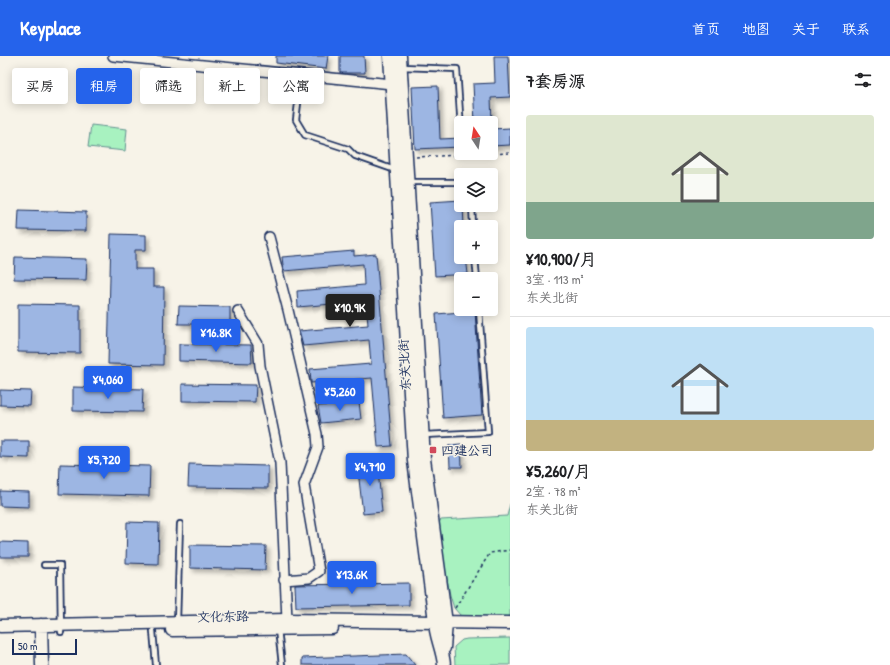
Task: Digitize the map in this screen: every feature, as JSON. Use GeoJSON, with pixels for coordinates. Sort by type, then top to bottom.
{"type":"FeatureCollection","features":[{"type":"Feature","properties":{"kind":"main road","name":"东关北街"},"geometry":{"type":"LineString","coordinates":[[390,56],[414,461],[439,624]]}},
{"type":"Feature","properties":{"kind":"main road","name":"东关北街"},"geometry":{"type":"LineString","coordinates":[[400,61],[422,435],[439,624]]}},
{"type":"Feature","properties":{"kind":"main road","name":"文化东路"},"geometry":{"type":"LineString","coordinates":[[61,628],[177,622],[286,620],[439,624],[510,623]]}},
{"type":"Feature","properties":{"kind":"main road","name":"文化东路"},"geometry":{"type":"LineString","coordinates":[[0,626],[153,631],[409,627],[439,624]]}},
{"type":"Feature","properties":{"kind":"main road"},"geometry":{"type":"LineString","coordinates":[[439,624],[443,661]]}},
{"type":"Feature","properties":{"kind":"main road","name":"文化东路"},"geometry":{"type":"LineString","coordinates":[[0,634],[41,628]]}},
{"type":"Feature","properties":{"kind":"main road"},"geometry":{"type":"LineString","coordinates":[[41,628],[42,665]]}},
{"type":"Feature","properties":{"kind":"street"},"geometry":{"type":"LineString","coordinates":[[113,56],[392,84]]}},
{"type":"Feature","properties":{"kind":"street"},"geometry":{"type":"LineString","coordinates":[[269,237],[317,434],[318,447],[304,485],[319,571],[309,578],[284,580]]}},
{"type":"Feature","properties":{"kind":"street"},"geometry":{"type":"LineString","coordinates":[[238,311],[258,344],[260,366],[280,463],[286,620]]}},
{"type":"Feature","properties":{"kind":"lane"},"geometry":{"type":"LineString","coordinates":[[400,61],[457,69],[460,116]]}},
{"type":"Feature","properties":{"kind":"lane"},"geometry":{"type":"LineString","coordinates":[[298,104],[296,120],[306,135],[348,149],[355,156],[397,170]]}},
{"type":"Feature","properties":{"kind":"lane"},"geometry":{"type":"LineString","coordinates":[[407,182],[454,182]]}},
{"type":"Feature","properties":{"kind":"lane"},"geometry":{"type":"LineString","coordinates":[[422,435],[488,432],[480,316]]}},
{"type":"Feature","properties":{"kind":"lane"},"geometry":{"type":"LineString","coordinates":[[177,622],[180,524]]}},
{"type":"Feature","properties":{"kind":"lane"},"geometry":{"type":"LineString","coordinates":[[44,565],[60,566],[61,628]]}},
{"type":"Feature","properties":{"kind":"lane"},"geometry":{"type":"LineString","coordinates":[[278,629],[282,665]]}},
{"type":"Feature","properties":{"kind":"lane"},"geometry":{"type":"LineString","coordinates":[[153,631],[156,665]]}},
{"type":"Feature","properties":{"kind":"path"},"geometry":{"type":"LineString","coordinates":[[406,157],[510,153]]}},
{"type":"Feature","properties":{"kind":"path"},"geometry":{"type":"LineString","coordinates":[[439,624],[490,553],[510,550]]}},
{"type":"Feature","properties":{"kind":"green space"},"geometry":{"type":"Polygon","coordinates":[[[91,125],[127,129],[125,151],[88,147],[91,125]]]}},
{"type":"Feature","properties":{"kind":"green space"},"geometry":{"type":"Polygon","coordinates":[[[510,504],[510,617],[461,616],[454,608],[450,595],[437,525],[441,520],[507,516],[510,504]]]}},
{"type":"Feature","properties":{"kind":"green space"},"geometry":{"type":"Polygon","coordinates":[[[510,638],[510,665],[455,665],[454,647],[462,640],[510,638]]]}},
{"type":"Feature","properties":{"kind":"building"},"geometry":{"type":"Polygon","coordinates":[[[276,56],[328,56],[326,69],[276,63],[276,56]]]}},
{"type":"Feature","properties":{"kind":"building"},"geometry":{"type":"Polygon","coordinates":[[[340,56],[364,56],[365,73],[340,73],[340,56]]]}},
{"type":"Feature","properties":{"kind":"building"},"geometry":{"type":"Polygon","coordinates":[[[494,56],[508,56],[510,97],[491,98],[492,116],[475,116],[473,84],[495,83],[494,56]]]}},
{"type":"Feature","properties":{"kind":"building"},"geometry":{"type":"Polygon","coordinates":[[[438,86],[440,139],[454,138],[454,147],[415,149],[412,87],[438,86]]]}},
{"type":"Feature","properties":{"kind":"building"},"geometry":{"type":"Polygon","coordinates":[[[510,128],[510,145],[498,146],[498,129],[510,128]]]}},
{"type":"Feature","properties":{"kind":"building"},"geometry":{"type":"Polygon","coordinates":[[[454,200],[454,212],[463,212],[464,220],[454,220],[454,264],[467,264],[468,272],[454,272],[454,275],[435,276],[430,202],[454,200]]]}},
{"type":"Feature","properties":{"kind":"building"},"geometry":{"type":"Polygon","coordinates":[[[19,210],[86,212],[86,231],[18,230],[19,210]]]}},
{"type":"Feature","properties":{"kind":"building"},"geometry":{"type":"Polygon","coordinates":[[[111,234],[146,235],[146,250],[135,250],[135,269],[153,269],[153,287],[164,287],[163,365],[108,364],[111,234]]]}},
{"type":"Feature","properties":{"kind":"building"},"geometry":{"type":"Polygon","coordinates":[[[354,251],[354,256],[376,254],[392,446],[378,447],[372,378],[311,383],[310,369],[371,364],[369,340],[303,346],[299,331],[368,325],[366,301],[298,307],[297,291],[364,285],[363,264],[284,271],[282,257],[354,251]]]}},
{"type":"Feature","properties":{"kind":"building"},"geometry":{"type":"Polygon","coordinates":[[[15,257],[87,259],[86,280],[14,279],[15,257]]]}},
{"type":"Feature","properties":{"kind":"building"},"geometry":{"type":"Polygon","coordinates":[[[18,304],[80,305],[80,353],[18,352],[18,304]]]}},
{"type":"Feature","properties":{"kind":"building"},"geometry":{"type":"Polygon","coordinates":[[[179,306],[230,307],[230,324],[178,324],[179,306]]]}},
{"type":"Feature","properties":{"kind":"building"},"geometry":{"type":"Polygon","coordinates":[[[454,313],[454,316],[475,316],[482,415],[443,418],[436,314],[454,313]]]}},
{"type":"Feature","properties":{"kind":"building"},"geometry":{"type":"Polygon","coordinates":[[[179,344],[251,345],[252,363],[179,361],[179,344]]]}},
{"type":"Feature","properties":{"kind":"building"},"geometry":{"type":"Polygon","coordinates":[[[182,384],[256,385],[255,402],[182,401],[182,384]]]}},
{"type":"Feature","properties":{"kind":"building"},"geometry":{"type":"Polygon","coordinates":[[[73,387],[143,389],[142,412],[73,411],[73,387]]]}},
{"type":"Feature","properties":{"kind":"building"},"geometry":{"type":"Polygon","coordinates":[[[0,390],[31,391],[30,406],[0,405],[0,390]]]}},
{"type":"Feature","properties":{"kind":"building"},"geometry":{"type":"Polygon","coordinates":[[[359,402],[361,419],[321,423],[318,406],[359,402]]]}},
{"type":"Feature","properties":{"kind":"building"},"geometry":{"type":"Polygon","coordinates":[[[0,441],[29,441],[29,458],[0,457],[0,441]]]}},
{"type":"Feature","properties":{"kind":"building"},"geometry":{"type":"Polygon","coordinates":[[[461,444],[462,467],[450,467],[449,445],[461,444]]]}},
{"type":"Feature","properties":{"kind":"building"},"geometry":{"type":"Polygon","coordinates":[[[377,460],[382,512],[363,514],[357,462],[377,460]]]}},
{"type":"Feature","properties":{"kind":"building"},"geometry":{"type":"Polygon","coordinates":[[[60,464],[150,466],[149,496],[59,494],[60,464]]]}},
{"type":"Feature","properties":{"kind":"building"},"geometry":{"type":"Polygon","coordinates":[[[189,464],[268,466],[268,488],[188,487],[189,464]]]}},
{"type":"Feature","properties":{"kind":"building"},"geometry":{"type":"Polygon","coordinates":[[[0,491],[29,492],[29,507],[0,506],[0,491]]]}},
{"type":"Feature","properties":{"kind":"building"},"geometry":{"type":"Polygon","coordinates":[[[127,522],[159,523],[158,564],[126,563],[127,522]]]}},
{"type":"Feature","properties":{"kind":"building"},"geometry":{"type":"Polygon","coordinates":[[[0,542],[28,543],[28,557],[0,557],[0,542]]]}},
{"type":"Feature","properties":{"kind":"building"},"geometry":{"type":"Polygon","coordinates":[[[190,545],[266,546],[265,570],[190,568],[190,545]]]}},
{"type":"Feature","properties":{"kind":"building"},"geometry":{"type":"Polygon","coordinates":[[[409,583],[409,605],[296,607],[295,585],[409,583]]]}},
{"type":"Feature","properties":{"kind":"building"},"geometry":{"type":"Polygon","coordinates":[[[406,654],[415,665],[302,665],[302,658],[406,654]]]}},
{"type":"Feature","properties":{"kind":"place","name":"四建公司"},"geometry":{"type":"Point","coordinates":[433,450]}}]}
